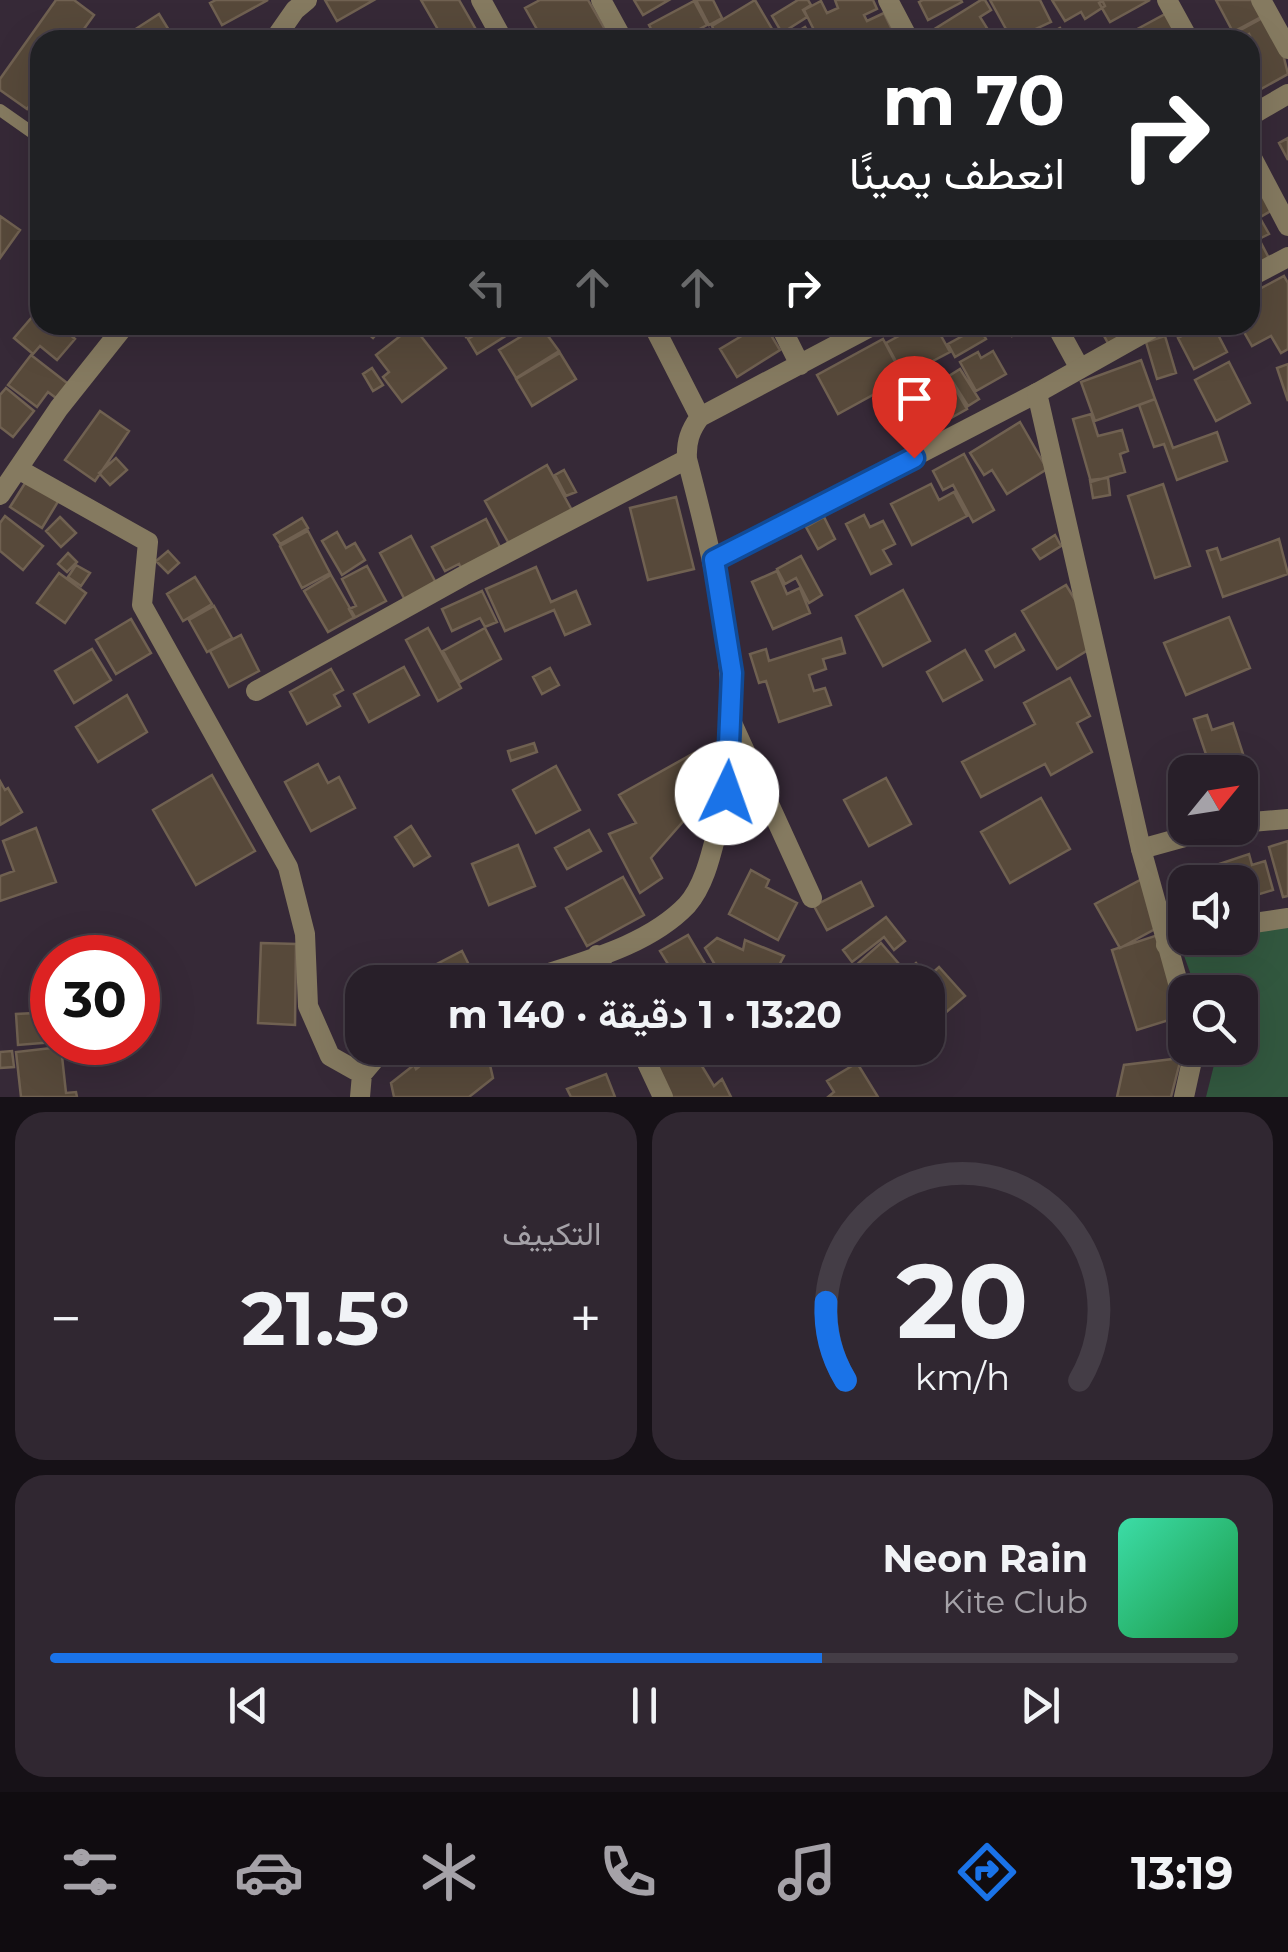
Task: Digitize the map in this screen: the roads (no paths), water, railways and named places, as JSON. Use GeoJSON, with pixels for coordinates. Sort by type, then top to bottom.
{"type":"FeatureCollection","features":[{"type":"Feature","properties":{"kind":"street"},"geometry":{"type":"LineString","coordinates":[[281,30],[306,0]]}},
{"type":"Feature","properties":{"kind":"street"},"geometry":{"type":"LineString","coordinates":[[481,0],[498,30]]}},
{"type":"Feature","properties":{"kind":"street"},"geometry":{"type":"LineString","coordinates":[[601,0],[618,30]]}},
{"type":"Feature","properties":{"kind":"street"},"geometry":{"type":"LineString","coordinates":[[888,0],[904,30]]}},
{"type":"Feature","properties":{"kind":"street"},"geometry":{"type":"LineString","coordinates":[[1167,0],[1184,30]]}},
{"type":"Feature","properties":{"kind":"street"},"geometry":{"type":"LineString","coordinates":[[1261,0],[1288,50]]}},
{"type":"Feature","properties":{"kind":"street"},"geometry":{"type":"LineString","coordinates":[[1260,110],[1288,94]]}},
{"type":"Feature","properties":{"kind":"street"},"geometry":{"type":"LineString","coordinates":[[1260,173],[1288,226]]}},
{"type":"Feature","properties":{"kind":"street"},"geometry":{"type":"LineString","coordinates":[[1260,272],[1288,257]]}},
{"type":"Feature","properties":{"kind":"street"},"geometry":{"type":"LineString","coordinates":[[0,495],[59,408],[117,335]]}},
{"type":"Feature","properties":{"kind":"street"},"geometry":{"type":"LineString","coordinates":[[659,335],[700,416]]}},
{"type":"Feature","properties":{"kind":"street"},"geometry":{"type":"LineString","coordinates":[[785,335],[800,365]]}},
{"type":"Feature","properties":{"kind":"street"},"geometry":{"type":"LineString","coordinates":[[571,965],[646,936],[688,904],[708,868],[727,793],[732,673],[714,560],[687,459],[686,446],[693,426],[700,416],[856,335]]}},
{"type":"Feature","properties":{"kind":"street"},"geometry":{"type":"LineString","coordinates":[[1061,335],[1079,367]]}},
{"type":"Feature","properties":{"kind":"street"},"geometry":{"type":"LineString","coordinates":[[714,560],[1037,393],[1139,335]]}},
{"type":"Feature","properties":{"kind":"street"},"geometry":{"type":"LineString","coordinates":[[1037,393],[1141,848],[1175,975]]}},
{"type":"Feature","properties":{"kind":"street"},"geometry":{"type":"LineString","coordinates":[[256,692],[462,576],[687,459]]}},
{"type":"Feature","properties":{"kind":"street"},"geometry":{"type":"LineString","coordinates":[[18,469],[148,542],[142,605],[288,867],[306,934],[308,1006],[330,1056],[362,1074]]}},
{"type":"Feature","properties":{"kind":"street"},"geometry":{"type":"LineString","coordinates":[[730,720],[812,898]]}},
{"type":"Feature","properties":{"kind":"street"},"geometry":{"type":"LineString","coordinates":[[1258,822],[1288,819]]}},
{"type":"Feature","properties":{"kind":"street"},"geometry":{"type":"LineString","coordinates":[[1141,848],[1168,841]]}},
{"type":"Feature","properties":{"kind":"street"},"geometry":{"type":"LineString","coordinates":[[1258,922],[1288,918]]}},
{"type":"Feature","properties":{"kind":"street"},"geometry":{"type":"LineString","coordinates":[[597,956],[602,965]]}},
{"type":"Feature","properties":{"kind":"street"},"geometry":{"type":"LineString","coordinates":[[360,1097],[362,1074],[370,1065]]}},
{"type":"Feature","properties":{"kind":"street"},"geometry":{"type":"LineString","coordinates":[[648,1065],[663,1097]]}},
{"type":"Feature","properties":{"kind":"street"},"geometry":{"type":"LineString","coordinates":[[1184,1097],[1191,1065]]}},
{"type":"Feature","properties":{"kind":"lane"},"geometry":{"type":"LineString","coordinates":[[0,110],[30,131]]}}]}
